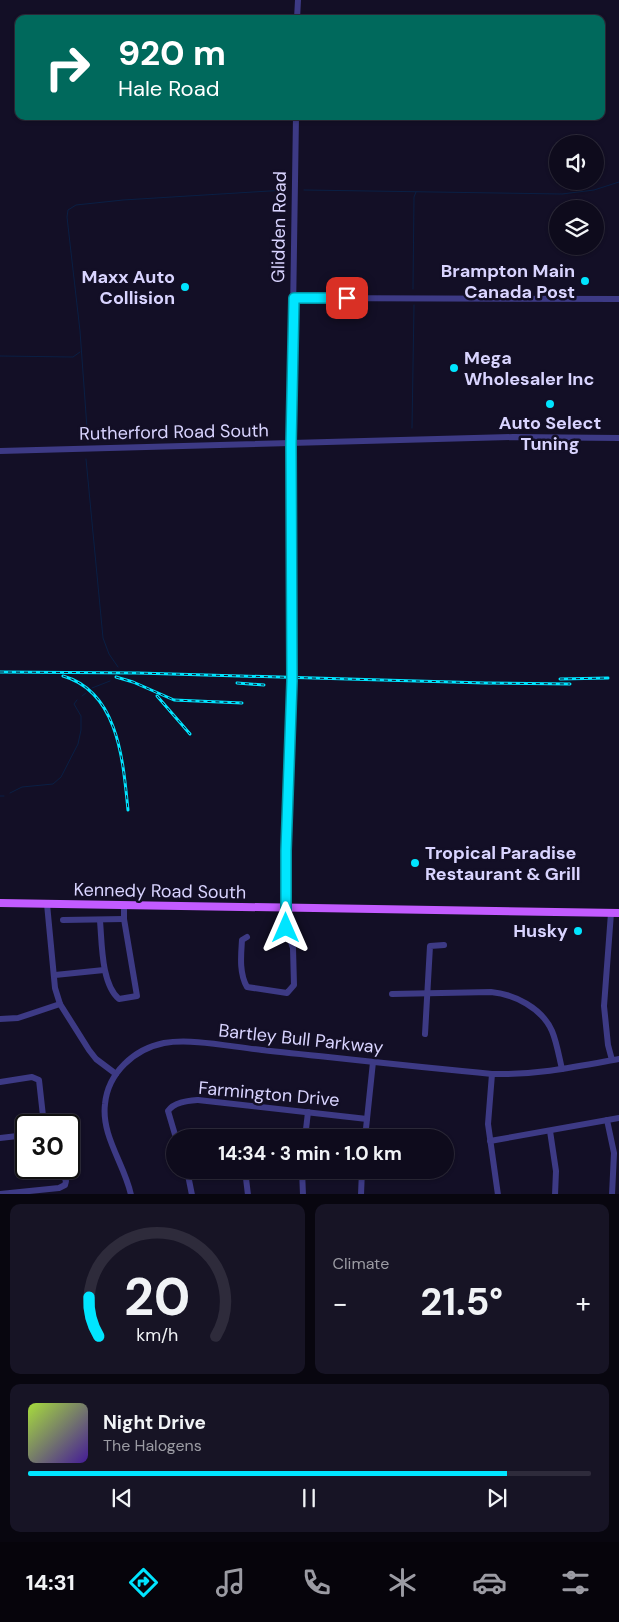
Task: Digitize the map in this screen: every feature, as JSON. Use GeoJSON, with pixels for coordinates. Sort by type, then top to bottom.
{"type":"FeatureCollection","features":[{"type":"Feature","properties":{"kind":"main road","name":"Kennedy Road South"},"geometry":{"type":"LineString","coordinates":[[0,903],[615,913]]}},
{"type":"Feature","properties":{"kind":"street"},"geometry":{"type":"LineString","coordinates":[[297,15],[298,0]]}},
{"type":"Feature","properties":{"kind":"street","name":"Glidden Road"},"geometry":{"type":"LineString","coordinates":[[247,937],[242,940],[241,954],[243,980],[246,987],[287,993],[290,991],[294,985],[293,948],[286,928],[286,909],[292,681],[291,444],[296,120]]}},
{"type":"Feature","properties":{"kind":"street"},"geometry":{"type":"LineString","coordinates":[[294,298],[619,298]]}},
{"type":"Feature","properties":{"kind":"street","name":"Rutherford Road South"},"geometry":{"type":"LineString","coordinates":[[0,451],[513,437],[619,438]]}},
{"type":"Feature","properties":{"kind":"street"},"geometry":{"type":"LineString","coordinates":[[47,904],[55,988],[60,1004],[96,1059],[116,1074]]}},
{"type":"Feature","properties":{"kind":"street"},"geometry":{"type":"LineString","coordinates":[[100,920],[104,970],[114,995],[119,999],[137,996],[124,920],[124,906]]}},
{"type":"Feature","properties":{"kind":"street"},"geometry":{"type":"LineString","coordinates":[[615,913],[604,1006],[608,1045],[615,1059]]}},
{"type":"Feature","properties":{"kind":"street"},"geometry":{"type":"LineString","coordinates":[[64,920],[124,920]]}},
{"type":"Feature","properties":{"kind":"street"},"geometry":{"type":"LineString","coordinates":[[425,1034],[430,946],[444,945]]}},
{"type":"Feature","properties":{"kind":"street"},"geometry":{"type":"LineString","coordinates":[[55,975],[104,970]]}},
{"type":"Feature","properties":{"kind":"street"},"geometry":{"type":"LineString","coordinates":[[392,994],[499,993],[526,1003],[544,1018],[549,1026],[562,1069]]}},
{"type":"Feature","properties":{"kind":"street"},"geometry":{"type":"LineString","coordinates":[[0,1019],[18,1018],[60,1004]]}},
{"type":"Feature","properties":{"kind":"street","name":"Bartley Bull Parkway"},"geometry":{"type":"LineString","coordinates":[[131,1194],[108,1132],[104,1106],[116,1074],[130,1059],[140,1051],[165,1043],[195,1041],[238,1048],[492,1074],[523,1074],[615,1059]]}},
{"type":"Feature","properties":{"kind":"street"},"geometry":{"type":"LineString","coordinates":[[366,1129],[373,1062]]}},
{"type":"Feature","properties":{"kind":"street"},"geometry":{"type":"LineString","coordinates":[[492,1074],[488,1124],[498,1194]]}},
{"type":"Feature","properties":{"kind":"street"},"geometry":{"type":"LineString","coordinates":[[0,1082],[32,1077],[39,1080],[43,1114]]}},
{"type":"Feature","properties":{"kind":"street","name":"Farmington Drive"},"geometry":{"type":"LineString","coordinates":[[173,1129],[168,1111],[174,1105],[198,1100],[367,1119]]}},
{"type":"Feature","properties":{"kind":"street"},"geometry":{"type":"LineString","coordinates":[[306,1129],[308,1112]]}},
{"type":"Feature","properties":{"kind":"street"},"geometry":{"type":"LineString","coordinates":[[490,1141],[619,1118]]}},
{"type":"Feature","properties":{"kind":"street"},"geometry":{"type":"LineString","coordinates":[[607,1120],[614,1153],[612,1194]]}},
{"type":"Feature","properties":{"kind":"street"},"geometry":{"type":"LineString","coordinates":[[550,1131],[556,1171],[555,1194]]}},
{"type":"Feature","properties":{"kind":"street"},"geometry":{"type":"LineString","coordinates":[[0,1138],[15,1136]]}},
{"type":"Feature","properties":{"kind":"street"},"geometry":{"type":"LineString","coordinates":[[0,1194],[59,1188],[65,1185],[65,1179]]}},
{"type":"Feature","properties":{"kind":"street"},"geometry":{"type":"LineString","coordinates":[[189,1179],[192,1194]]}},
{"type":"Feature","properties":{"kind":"street"},"geometry":{"type":"LineString","coordinates":[[246,1179],[248,1194]]}},
{"type":"Feature","properties":{"kind":"street"},"geometry":{"type":"LineString","coordinates":[[302,1179],[303,1194]]}},
{"type":"Feature","properties":{"kind":"street"},"geometry":{"type":"LineString","coordinates":[[361,1194],[362,1179]]}},
{"type":"Feature","properties":{"kind":"waterway"},"geometry":{"type":"LineString","coordinates":[[304,190],[562,194],[594,190],[619,182]]}},
{"type":"Feature","properties":{"kind":"waterway"},"geometry":{"type":"LineString","coordinates":[[88,442],[80,331],[67,217],[68,210],[76,205],[123,200],[286,190]]}},
{"type":"Feature","properties":{"kind":"waterway"},"geometry":{"type":"LineString","coordinates":[[413,289],[414,197],[416,192]]}},
{"type":"Feature","properties":{"kind":"waterway"},"geometry":{"type":"LineString","coordinates":[[412,428],[414,305]]}},
{"type":"Feature","properties":{"kind":"waterway"},"geometry":{"type":"LineString","coordinates":[[0,356],[73,357],[80,352]]}},
{"type":"Feature","properties":{"kind":"waterway"},"geometry":{"type":"LineString","coordinates":[[86,459],[103,638],[109,654],[118,667]]}},
{"type":"Feature","properties":{"kind":"waterway"},"geometry":{"type":"LineString","coordinates":[[92,688],[110,681]]}},
{"type":"Feature","properties":{"kind":"waterway"},"geometry":{"type":"LineString","coordinates":[[82,696],[86,693]]}},
{"type":"Feature","properties":{"kind":"waterway"},"geometry":{"type":"LineString","coordinates":[[10,793],[22,787],[53,784],[61,777],[78,744],[81,730],[81,716],[74,704],[77,700]]}},
{"type":"Feature","properties":{"kind":"railway"},"geometry":{"type":"LineString","coordinates":[[0,672],[138,673],[570,684]]}},
{"type":"Feature","properties":{"kind":"railway"},"geometry":{"type":"LineString","coordinates":[[63,676],[82,684],[96,697],[107,713],[115,731],[120,751],[128,810]]}},
{"type":"Feature","properties":{"kind":"railway"},"geometry":{"type":"LineString","coordinates":[[116,677],[133,682],[174,700],[242,703]]}},
{"type":"Feature","properties":{"kind":"railway"},"geometry":{"type":"LineString","coordinates":[[560,679],[608,678]]}},
{"type":"Feature","properties":{"kind":"railway"},"geometry":{"type":"LineString","coordinates":[[237,683],[264,685]]}},
{"type":"Feature","properties":{"kind":"railway"},"geometry":{"type":"LineString","coordinates":[[157,696],[190,734]]}},
{"type":"Feature","properties":{"kind":"place","name":"Brampton Main Canada Post"},"geometry":{"type":"Point","coordinates":[585,281]}},
{"type":"Feature","properties":{"kind":"place","name":"Maxx Auto Collision"},"geometry":{"type":"Point","coordinates":[185,287]}},
{"type":"Feature","properties":{"kind":"place","name":"Mega Wholesaler Inc"},"geometry":{"type":"Point","coordinates":[454,368]}},
{"type":"Feature","properties":{"kind":"place","name":"Auto Select Tuning"},"geometry":{"type":"Point","coordinates":[550,404]}},
{"type":"Feature","properties":{"kind":"place","name":"Tropical Paradise Restaurant & Grill"},"geometry":{"type":"Point","coordinates":[415,863]}},
{"type":"Feature","properties":{"kind":"place","name":"Husky"},"geometry":{"type":"Point","coordinates":[578,931]}},
{"type":"Feature","properties":{"kind":"route"},"geometry":{"type":"LineString","coordinates":[[286,928],[286,851],[292,681],[291,444],[294,298],[347,298]]}}]}
